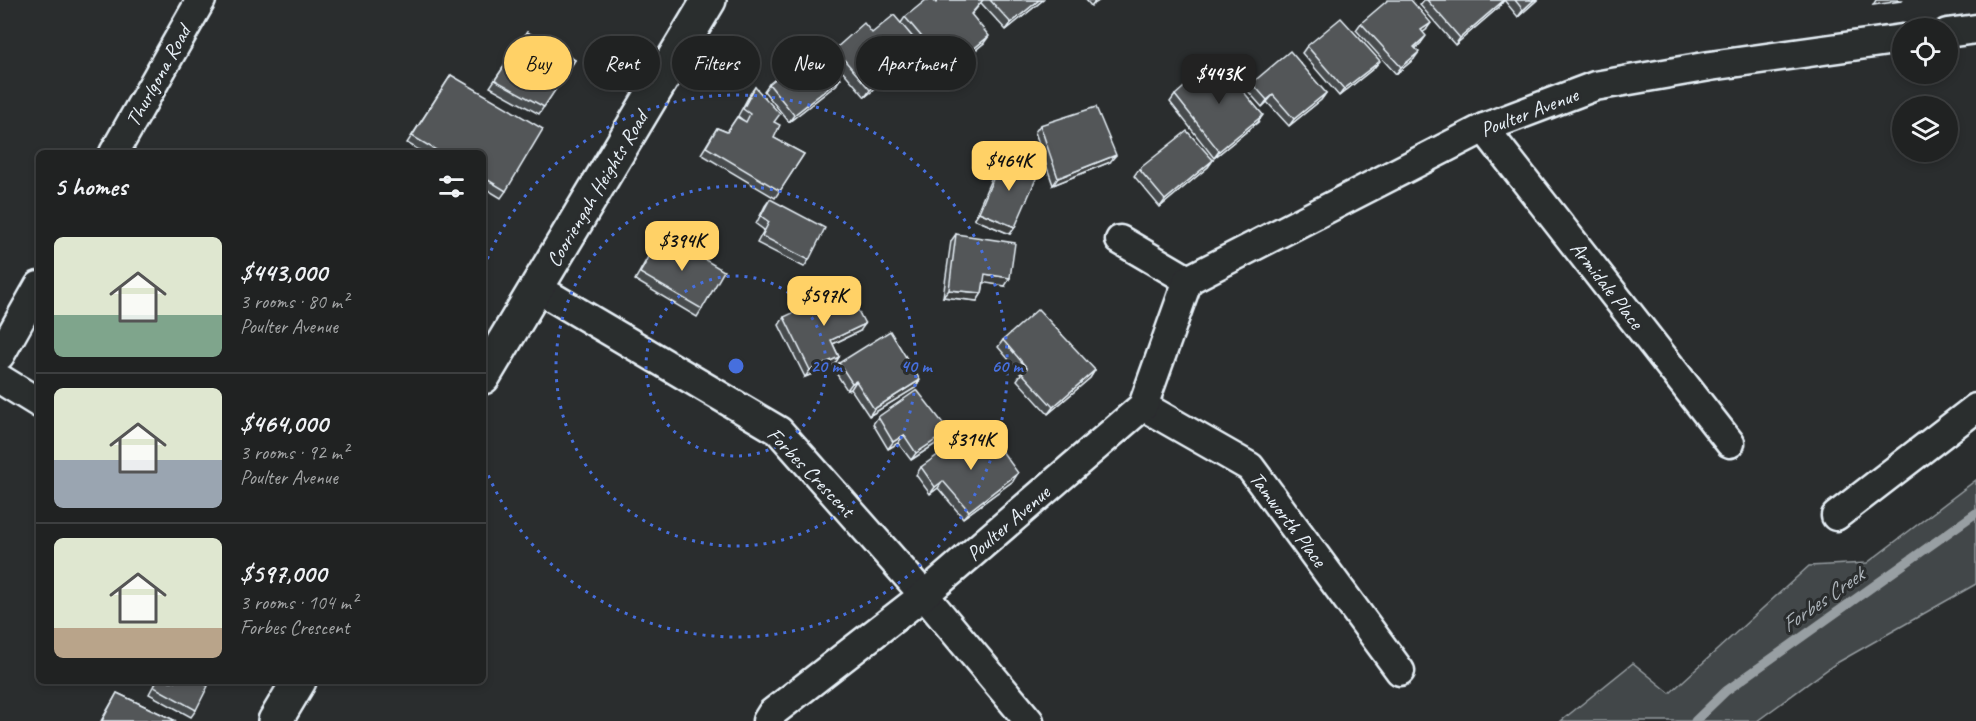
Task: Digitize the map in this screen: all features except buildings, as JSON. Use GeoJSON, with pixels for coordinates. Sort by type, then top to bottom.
{"type":"FeatureCollection","features":[{"type":"Feature","properties":{"kind":"street","name":"Thurlgona Road"},"geometry":{"type":"LineString","coordinates":[[116,150],[201,0]]}},
{"type":"Feature","properties":{"kind":"street","name":"Cooriengah Heights Road"},"geometry":{"type":"LineString","coordinates":[[486,372],[709,0]]}},
{"type":"Feature","properties":{"kind":"street"},"geometry":{"type":"LineString","coordinates":[[1958,31],[1976,29]]}},
{"type":"Feature","properties":{"kind":"street","name":"Poulter Avenue"},"geometry":{"type":"LineString","coordinates":[[767,721],[772,713],[924,595],[1143,406],[1188,280],[1484,128],[1595,86],[1710,66],[1892,40]]}},
{"type":"Feature","properties":{"kind":"street","name":"Armidale Place"},"geometry":{"type":"LineString","coordinates":[[1484,128],[1730,443]]}},
{"type":"Feature","properties":{"kind":"street"},"geometry":{"type":"LineString","coordinates":[[1120,240],[1188,280]]}},
{"type":"Feature","properties":{"kind":"street","name":"Forbes Crescent"},"geometry":{"type":"LineString","coordinates":[[537,288],[778,431],[924,595],[1029,721]]}},
{"type":"Feature","properties":{"kind":"street"},"geometry":{"type":"LineString","coordinates":[[0,355],[36,291]]}},
{"type":"Feature","properties":{"kind":"street"},"geometry":{"type":"LineString","coordinates":[[0,379],[36,401]]}},
{"type":"Feature","properties":{"kind":"street","name":"Tamworth Place"},"geometry":{"type":"LineString","coordinates":[[1143,406],[1250,467],[1400,671]]}},
{"type":"Feature","properties":{"kind":"street"},"geometry":{"type":"LineString","coordinates":[[1836,516],[1976,408]]}},
{"type":"Feature","properties":{"kind":"street"},"geometry":{"type":"LineString","coordinates":[[275,721],[297,684]]}},
{"type":"Feature","properties":{"kind":"shaded area"},"geometry":{"type":"Polygon","coordinates":[[[1976,480],[1976,584],[1835,664],[1757,721],[1561,721],[1633,663],[1670,693],[1809,566],[1867,563],[1976,480]]]}},
{"type":"Feature","properties":{"kind":"waterway","name":"Forbes Creek"},"geometry":{"type":"LineString","coordinates":[[1695,721],[1726,691],[1976,513]]}}]}
